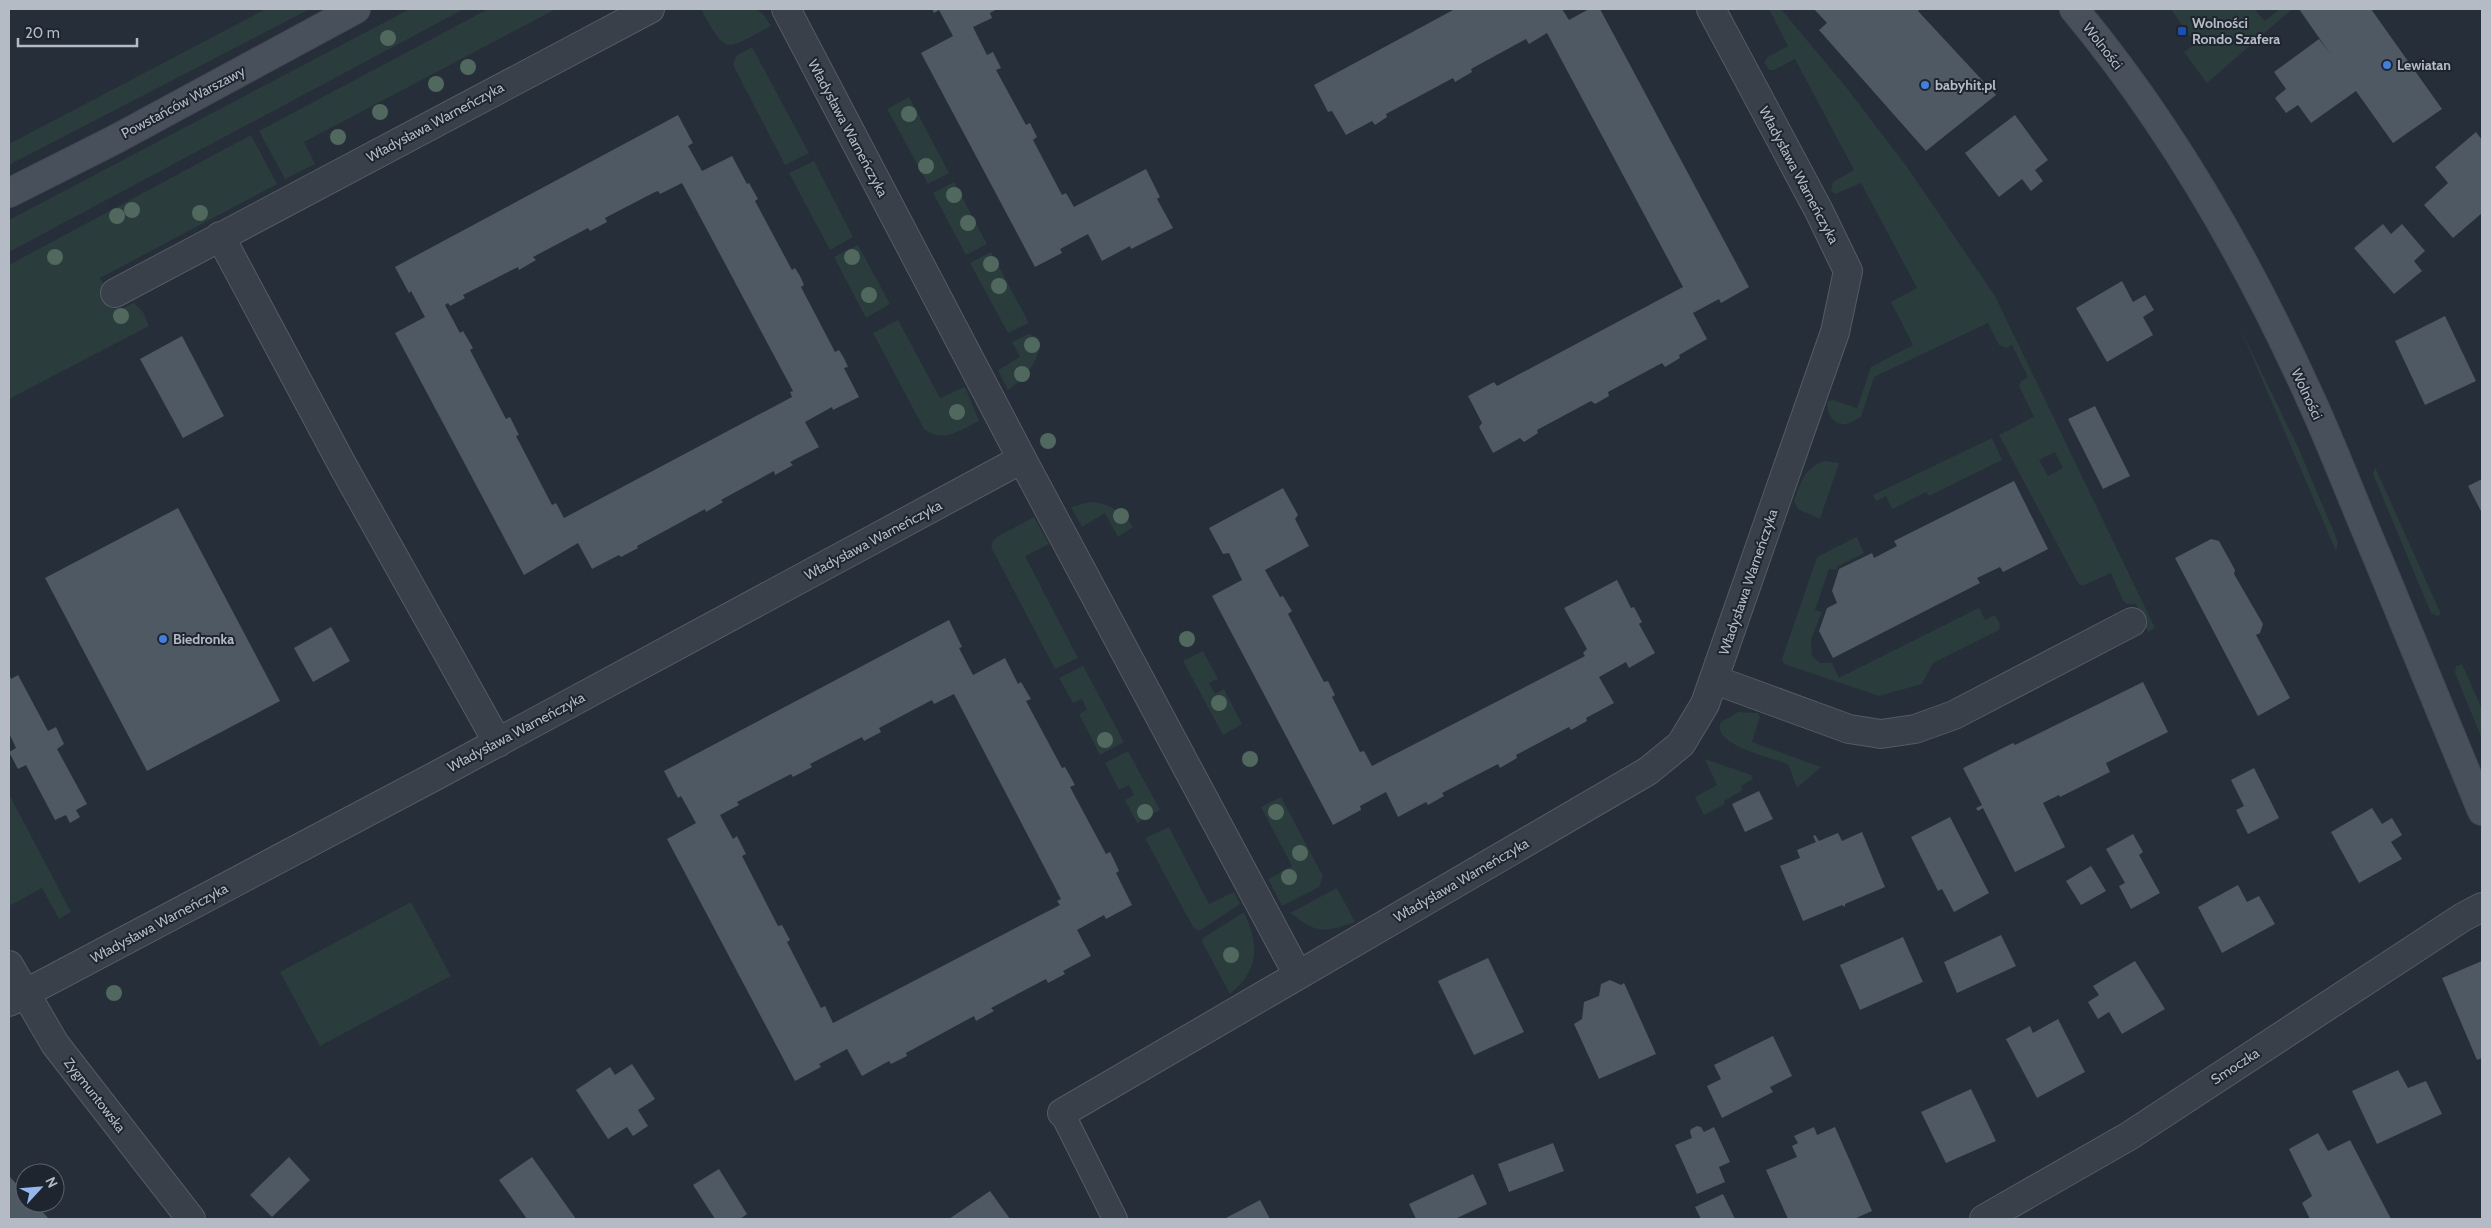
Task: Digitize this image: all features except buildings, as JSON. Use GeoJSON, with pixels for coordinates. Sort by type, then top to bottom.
{"type":"FeatureCollection","features":[{"type":"Feature","properties":{"kind":"main road","name":"Powstańców Warszawy"},"geometry":{"type":"LineString","coordinates":[[9,193],[116,139],[356,9]]}},
{"type":"Feature","properties":{"kind":"main road","name":"Wolności"},"geometry":{"type":"LineString","coordinates":[[2074,9],[2110,52],[2174,144],[2210,202],[2264,304],[2313,404],[2482,811]]}},
{"type":"Feature","properties":{"kind":"street","name":"Władysława Warneńczyka"},"geometry":{"type":"LineString","coordinates":[[115,293],[650,9]]}},
{"type":"Feature","properties":{"kind":"street","name":"Władysława Warneńczyka"},"geometry":{"type":"LineString","coordinates":[[786,9],[1022,459],[1298,975]]}},
{"type":"Feature","properties":{"kind":"street","name":"Władysława Warneńczyka"},"geometry":{"type":"LineString","coordinates":[[1062,1113],[1648,771],[1680,744],[1704,704],[1835,332],[1848,271],[1820,211],[1711,9]]}},
{"type":"Feature","properties":{"kind":"street"},"geometry":{"type":"LineString","coordinates":[[220,236],[343,466],[498,743]]}},
{"type":"Feature","properties":{"kind":"street","name":"Władysława Warneńczyka"},"geometry":{"type":"LineString","coordinates":[[17,998],[498,743],[1022,459]]}},
{"type":"Feature","properties":{"kind":"street"},"geometry":{"type":"LineString","coordinates":[[1714,680],[1849,729],[1881,734],[1915,729],[1954,714],[2132,622]]}},
{"type":"Feature","properties":{"kind":"street","name":"Smoczka"},"geometry":{"type":"LineString","coordinates":[[1984,1219],[2129,1136],[2463,916],[2482,906]]}},
{"type":"Feature","properties":{"kind":"street","name":"Zygmuntowska"},"geometry":{"type":"LineString","coordinates":[[9,965],[17,998],[191,1219]]}},
{"type":"Feature","properties":{"kind":"lane"},"geometry":{"type":"LineString","coordinates":[[1062,1113],[1115,1219]]}},
{"type":"Feature","properties":{"kind":"shaded area"},"geometry":{"type":"Polygon","coordinates":[[[266,9],[310,9],[9,165],[9,144],[266,9]]]}},
{"type":"Feature","properties":{"kind":"shaded area"},"geometry":{"type":"Polygon","coordinates":[[[410,9],[464,9],[9,252],[9,220],[410,9]]]}},
{"type":"Feature","properties":{"kind":"shaded area"},"geometry":{"type":"Polygon","coordinates":[[[488,9],[556,9],[304,142],[315,164],[285,179],[259,131],[488,9]]]}},
{"type":"Feature","properties":{"kind":"shaded area"},"geometry":{"type":"Polygon","coordinates":[[[701,9],[756,9],[763,14],[771,26],[735,44],[729,44],[722,42],[716,35],[701,9]]]}},
{"type":"Feature","properties":{"kind":"shaded area"},"geometry":{"type":"Polygon","coordinates":[[[1769,9],[1781,9],[1846,87],[1907,167],[1995,296],[2155,628],[2148,632],[2136,604],[2127,604],[2123,601],[2111,573],[2082,586],[2078,583],[1999,435],[2034,417],[2019,386],[2021,381],[2028,377],[2012,345],[2006,348],[1999,345],[1988,323],[1874,377],[1861,417],[1850,423],[1841,424],[1834,421],[1829,414],[1828,401],[1833,400],[1857,408],[1871,367],[1913,345],[1891,302],[1917,288],[1861,183],[1835,194],[1831,191],[1833,182],[1854,170],[1795,59],[1774,70],[1769,70],[1764,62],[1768,57],[1788,46],[1769,9]],[[2055,452],[2039,460],[2048,476],[2063,468],[2055,452]]]}},
{"type":"Feature","properties":{"kind":"shaded area"},"geometry":{"type":"Polygon","coordinates":[[[2171,9],[2254,9],[2265,21],[2280,9],[2292,9],[2207,83],[2184,52],[2195,44],[2171,9]]]}},
{"type":"Feature","properties":{"kind":"shaded area"},"geometry":{"type":"Polygon","coordinates":[[[752,47],[809,153],[785,165],[733,65],[736,56],[752,47]]]}},
{"type":"Feature","properties":{"kind":"shaded area"},"geometry":{"type":"Polygon","coordinates":[[[909,97],[949,173],[928,184],[887,109],[909,97]]]}},
{"type":"Feature","properties":{"kind":"shaded area"},"geometry":{"type":"Polygon","coordinates":[[[251,135],[277,184],[100,278],[119,310],[134,303],[143,312],[149,326],[9,399],[9,265],[251,135]]]}},
{"type":"Feature","properties":{"kind":"shaded area"},"geometry":{"type":"Polygon","coordinates":[[[814,161],[853,237],[830,250],[789,173],[814,161]]]}},
{"type":"Feature","properties":{"kind":"shaded area"},"geometry":{"type":"Polygon","coordinates":[[[954,182],[987,244],[966,255],[933,193],[954,182]]]}},
{"type":"Feature","properties":{"kind":"shaded area"},"geometry":{"type":"Polygon","coordinates":[[[858,245],[890,304],[866,318],[834,257],[858,245]]]}},
{"type":"Feature","properties":{"kind":"shaded area"},"geometry":{"type":"Polygon","coordinates":[[[991,252],[1029,323],[1008,333],[970,263],[991,252]]]}},
{"type":"Feature","properties":{"kind":"shaded area"},"geometry":{"type":"Polygon","coordinates":[[[898,320],[940,398],[965,387],[979,421],[952,434],[938,435],[924,429],[873,333],[898,320]]]}},
{"type":"Feature","properties":{"kind":"shaded area"},"geometry":{"type":"Polygon","coordinates":[[[2239,326],[2298,447],[2338,542],[2336,551],[2239,326]]]}},
{"type":"Feature","properties":{"kind":"shaded area"},"geometry":{"type":"Polygon","coordinates":[[[1029,334],[1037,337],[1039,344],[1035,360],[1020,381],[1008,390],[998,370],[1020,357],[1012,342],[1029,334]]]}},
{"type":"Feature","properties":{"kind":"shaded area"},"geometry":{"type":"Polygon","coordinates":[[[1992,438],[2002,460],[1929,496],[1926,492],[1892,509],[1886,496],[1876,501],[1873,495],[1992,438]]]}},
{"type":"Feature","properties":{"kind":"shaded area"},"geometry":{"type":"Polygon","coordinates":[[[1824,461],[1839,463],[1820,519],[1798,509],[1794,501],[1804,477],[1817,464],[1824,461]]]}},
{"type":"Feature","properties":{"kind":"shaded area"},"geometry":{"type":"Polygon","coordinates":[[[2375,467],[2441,614],[2437,616],[2431,613],[2373,474],[2375,467]]]}},
{"type":"Feature","properties":{"kind":"shaded area"},"geometry":{"type":"Polygon","coordinates":[[[1090,502],[1103,504],[1115,509],[1133,527],[1118,537],[1105,513],[1082,527],[1071,507],[1090,502]]]}},
{"type":"Feature","properties":{"kind":"shaded area"},"geometry":{"type":"Polygon","coordinates":[[[1034,517],[1049,544],[1025,556],[1078,658],[1055,669],[991,547],[993,541],[998,536],[1034,517]]]}},
{"type":"Feature","properties":{"kind":"shaded area"},"geometry":{"type":"Polygon","coordinates":[[[1857,537],[1864,553],[1837,567],[1836,570],[1829,569],[1815,610],[1822,612],[1811,640],[1812,656],[1820,663],[1832,663],[1839,678],[1979,608],[1985,620],[1995,615],[2000,624],[1999,630],[1933,663],[1922,684],[1879,696],[1784,664],[1782,659],[1817,557],[1857,537]]]}},
{"type":"Feature","properties":{"kind":"shaded area"},"geometry":{"type":"Polygon","coordinates":[[[1203,651],[1218,679],[1209,683],[1215,694],[1224,689],[1242,724],[1223,735],[1183,661],[1203,651]]]}},
{"type":"Feature","properties":{"kind":"shaded area"},"geometry":{"type":"Polygon","coordinates":[[[2462,664],[2482,709],[2482,739],[2455,673],[2456,666],[2462,664]]]}},
{"type":"Feature","properties":{"kind":"shaded area"},"geometry":{"type":"Polygon","coordinates":[[[1083,666],[1124,742],[1100,755],[1079,714],[1087,710],[1082,699],[1073,703],[1059,678],[1083,666]]]}},
{"type":"Feature","properties":{"kind":"shaded area"},"geometry":{"type":"Polygon","coordinates":[[[1738,712],[1758,713],[1760,717],[1752,742],[1821,767],[1797,788],[1788,764],[1744,749],[1733,744],[1725,737],[1720,730],[1721,722],[1738,712]]]}},
{"type":"Feature","properties":{"kind":"shaded area"},"geometry":{"type":"Polygon","coordinates":[[[1128,751],[1160,810],[1137,823],[1125,800],[1134,795],[1129,785],[1119,790],[1105,763],[1128,751]]]}},
{"type":"Feature","properties":{"kind":"shaded area"},"geometry":{"type":"Polygon","coordinates":[[[1705,759],[1751,775],[1753,779],[1741,786],[1743,790],[1724,801],[1725,804],[1704,815],[1695,797],[1717,785],[1705,759]]]}},
{"type":"Feature","properties":{"kind":"shaded area"},"geometry":{"type":"Polygon","coordinates":[[[9,794],[71,912],[59,919],[42,888],[9,906],[9,794]]]}},
{"type":"Feature","properties":{"kind":"shaded area"},"geometry":{"type":"Polygon","coordinates":[[[1281,797],[1323,876],[1319,887],[1282,906],[1268,879],[1292,866],[1261,807],[1281,797]]]}},
{"type":"Feature","properties":{"kind":"shaded area"},"geometry":{"type":"Polygon","coordinates":[[[1169,827],[1209,904],[1234,892],[1240,904],[1199,931],[1193,927],[1145,838],[1169,827]]]}},
{"type":"Feature","properties":{"kind":"shaded area"},"geometry":{"type":"Polygon","coordinates":[[[1337,888],[1355,922],[1327,930],[1307,925],[1290,913],[1337,888]]]}},
{"type":"Feature","properties":{"kind":"shaded area"},"geometry":{"type":"Polygon","coordinates":[[[411,902],[451,976],[320,1046],[280,972],[411,902]]]}},
{"type":"Feature","properties":{"kind":"shaded area"},"geometry":{"type":"Polygon","coordinates":[[[1244,912],[1252,935],[1254,956],[1247,976],[1230,994],[1202,942],[1203,938],[1244,912]]]}},
{"type":"Feature","properties":{"kind":"place","name":"Wolności Rondo Szafera"},"geometry":{"type":"Point","coordinates":[2182,31]}},
{"type":"Feature","properties":{"kind":"place","name":"Lewiatan"},"geometry":{"type":"Point","coordinates":[2387,65]}},
{"type":"Feature","properties":{"kind":"place","name":"babyhit.pl"},"geometry":{"type":"Point","coordinates":[1925,85]}},
{"type":"Feature","properties":{"kind":"place","name":"Biedronka"},"geometry":{"type":"Point","coordinates":[163,639]}}]}
